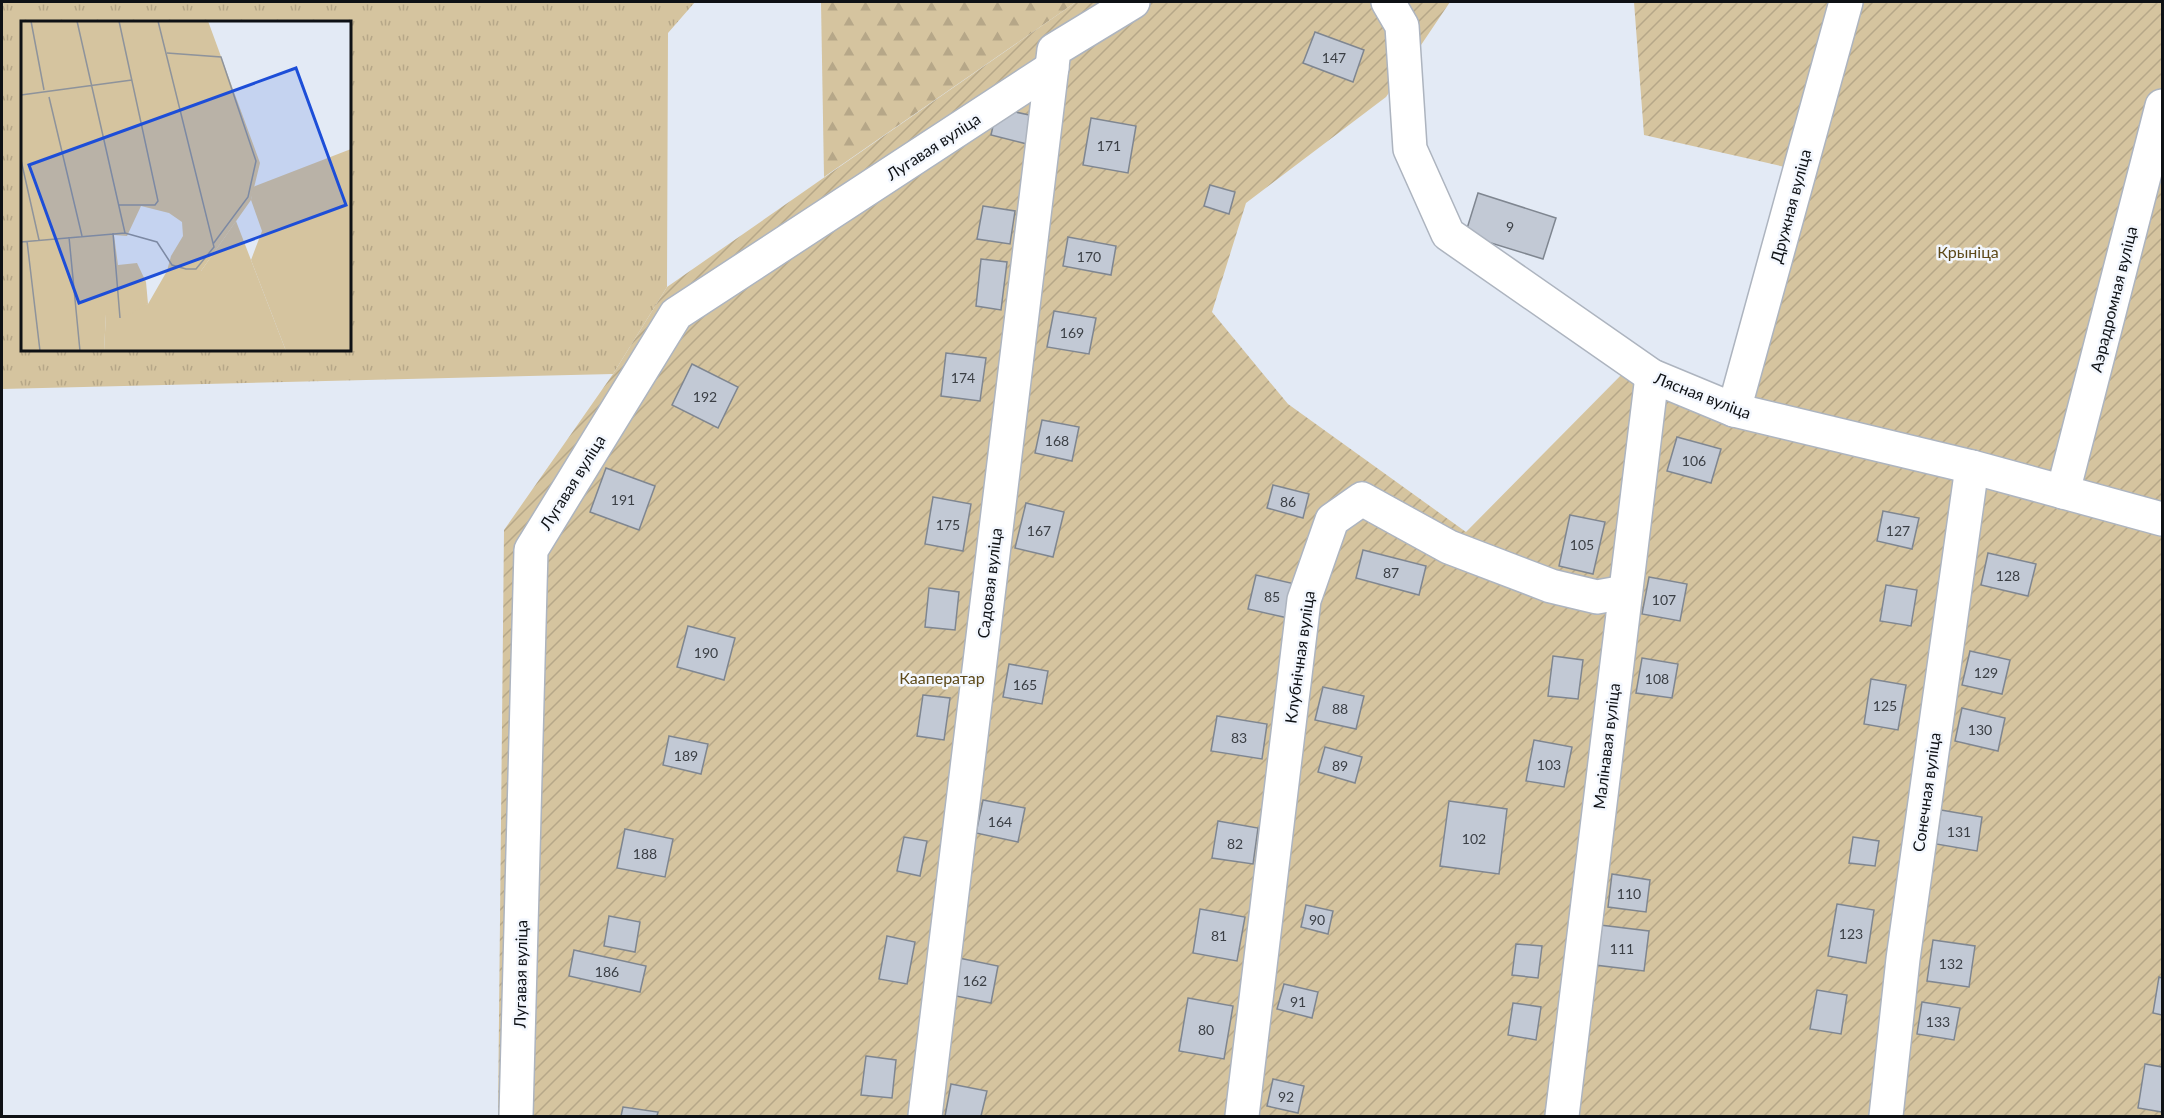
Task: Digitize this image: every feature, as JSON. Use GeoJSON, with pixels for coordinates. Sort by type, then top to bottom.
{"type":"FeatureCollection","features":[{"type":"Feature","properties":{"kind":"street"},"geometry":{"type":"LineString","coordinates":[[1053,59],[1133,2]]}},
{"type":"Feature","properties":{"kind":"street","name":"Лясная вуліца"},"geometry":{"type":"LineString","coordinates":[[1388,2],[1402,26],[1410,149],[1448,234],[1652,376],[1734,410],[1972,467],[2163,519]]}},
{"type":"Feature","properties":{"kind":"street","name":"Дружная вуліца"},"geometry":{"type":"LineString","coordinates":[[1734,410],[1846,2]]}},
{"type":"Feature","properties":{"kind":"street","name":"Лугавая вуліца"},"geometry":{"type":"LineString","coordinates":[[516,1116],[531,550],[676,314],[1053,59]]}},
{"type":"Feature","properties":{"kind":"street","name":"Садовая вуліца"},"geometry":{"type":"LineString","coordinates":[[925,1116],[1053,59]]}},
{"type":"Feature","properties":{"kind":"street","name":"Аэрадромная вуліца"},"geometry":{"type":"LineString","coordinates":[[2063,492],[2163,106]]}},
{"type":"Feature","properties":{"kind":"street","name":"Малінавая вуліца"},"geometry":{"type":"LineString","coordinates":[[1562,1116],[1652,376]]}},
{"type":"Feature","properties":{"kind":"street","name":"Сонечная вуліца"},"geometry":{"type":"LineString","coordinates":[[1886,1116],[1903,959],[1972,467]]}},
{"type":"Feature","properties":{"kind":"street","name":"Клубнічная вуліца"},"geometry":{"type":"LineString","coordinates":[[1242,1116],[1304,600],[1332,520],[1362,499],[1449,547],[1551,586],[1597,597],[1625,592]]}},
{"type":"Feature","properties":{"kind":"green space"},"geometry":{"type":"Polygon","coordinates":[[[2,2],[695,2],[668,33],[667,287],[613,374],[2,389],[2,2]]]}},
{"type":"Feature","properties":{"kind":"green space"},"geometry":{"type":"Polygon","coordinates":[[[821,2],[1076,2],[824,177],[821,2]]]}},
{"type":"Feature","properties":{"kind":"green space","name":"Кааператар"},"geometry":{"type":"Polygon","coordinates":[[[1076,2],[1450,2],[1386,97],[1246,203],[1212,312],[1288,404],[1466,532],[1642,354],[1736,394],[1785,167],[1644,135],[1634,2],[2162,2],[2162,1116],[498,1116],[504,530],[613,374],[667,287],[1076,2]]]}},
{"type":"Feature","properties":{"kind":"building"},"geometry":{"type":"Polygon","coordinates":[[[1315,32],[1364,50],[1353,82],[1303,63],[1315,32]]]}},
{"type":"Feature","properties":{"kind":"building"},"geometry":{"type":"Polygon","coordinates":[[[997,108],[1034,116],[1027,144],[991,135],[997,108]]]}},
{"type":"Feature","properties":{"kind":"building"},"geometry":{"type":"Polygon","coordinates":[[[1091,118],[1136,126],[1128,173],[1083,165],[1091,118]]]}},
{"type":"Feature","properties":{"kind":"building"},"geometry":{"type":"Polygon","coordinates":[[[1210,185],[1235,192],[1229,214],[1204,206],[1210,185]]]}},
{"type":"Feature","properties":{"kind":"building"},"geometry":{"type":"Polygon","coordinates":[[[1478,193],[1556,218],[1543,259],[1465,235],[1478,193]]]}},
{"type":"Feature","properties":{"kind":"building"},"geometry":{"type":"Polygon","coordinates":[[[983,206],[1015,211],[1010,244],[977,239],[983,206]]]}},
{"type":"Feature","properties":{"kind":"building"},"geometry":{"type":"Polygon","coordinates":[[[1068,237],[1116,246],[1111,275],[1063,266],[1068,237]]]}},
{"type":"Feature","properties":{"kind":"building"},"geometry":{"type":"Polygon","coordinates":[[[981,259],[1007,262],[1001,310],[976,306],[981,259]]]}},
{"type":"Feature","properties":{"kind":"building"},"geometry":{"type":"Polygon","coordinates":[[[1054,311],[1096,318],[1089,354],[1047,347],[1054,311]]]}},
{"type":"Feature","properties":{"kind":"building"},"geometry":{"type":"Polygon","coordinates":[[[946,353],[986,358],[980,401],[941,396],[946,353]]]}},
{"type":"Feature","properties":{"kind":"building"},"geometry":{"type":"Polygon","coordinates":[[[692,364],[738,387],[718,428],[672,405],[692,364]]]}},
{"type":"Feature","properties":{"kind":"building"},"geometry":{"type":"Polygon","coordinates":[[[1042,420],[1079,427],[1072,461],[1035,453],[1042,420]]]}},
{"type":"Feature","properties":{"kind":"building"},"geometry":{"type":"Polygon","coordinates":[[[1677,437],[1721,449],[1711,483],[1667,471],[1677,437]]]}},
{"type":"Feature","properties":{"kind":"building"},"geometry":{"type":"Polygon","coordinates":[[[606,468],[655,486],[639,530],[590,512],[606,468]]]}},
{"type":"Feature","properties":{"kind":"building"},"geometry":{"type":"Polygon","coordinates":[[[1273,485],[1309,494],[1303,518],[1267,508],[1273,485]]]}},
{"type":"Feature","properties":{"kind":"building"},"geometry":{"type":"Polygon","coordinates":[[[933,497],[971,504],[963,551],[925,544],[933,497]]]}},
{"type":"Feature","properties":{"kind":"building"},"geometry":{"type":"Polygon","coordinates":[[[1026,503],[1064,512],[1053,557],[1015,548],[1026,503]]]}},
{"type":"Feature","properties":{"kind":"building"},"geometry":{"type":"Polygon","coordinates":[[[1883,511],[1919,518],[1912,549],[1877,541],[1883,511]]]}},
{"type":"Feature","properties":{"kind":"building"},"geometry":{"type":"Polygon","coordinates":[[[1570,515],[1605,522],[1593,574],[1559,566],[1570,515]]]}},
{"type":"Feature","properties":{"kind":"building"},"geometry":{"type":"Polygon","coordinates":[[[1363,550],[1426,566],[1419,595],[1356,578],[1363,550]]]}},
{"type":"Feature","properties":{"kind":"building"},"geometry":{"type":"Polygon","coordinates":[[[1988,553],[2036,564],[2028,596],[1981,585],[1988,553]]]}},
{"type":"Feature","properties":{"kind":"building"},"geometry":{"type":"Polygon","coordinates":[[[1256,575],[1295,584],[1288,618],[1248,609],[1256,575]]]}},
{"type":"Feature","properties":{"kind":"building"},"geometry":{"type":"Polygon","coordinates":[[[1649,577],[1687,584],[1680,621],[1642,614],[1649,577]]]}},
{"type":"Feature","properties":{"kind":"building"},"geometry":{"type":"Polygon","coordinates":[[[1886,585],[1917,590],[1911,626],[1880,621],[1886,585]]]}},
{"type":"Feature","properties":{"kind":"building"},"geometry":{"type":"Polygon","coordinates":[[[929,588],[959,592],[955,630],[925,627],[929,588]]]}},
{"type":"Feature","properties":{"kind":"building"},"geometry":{"type":"Polygon","coordinates":[[[688,626],[735,638],[724,680],[677,667],[688,626]]]}},
{"type":"Feature","properties":{"kind":"building"},"geometry":{"type":"Polygon","coordinates":[[[1970,651],[2010,660],[2002,694],[1962,685],[1970,651]]]}},
{"type":"Feature","properties":{"kind":"building"},"geometry":{"type":"Polygon","coordinates":[[[1553,656],[1583,660],[1578,699],[1548,696],[1553,656]]]}},
{"type":"Feature","properties":{"kind":"building"},"geometry":{"type":"Polygon","coordinates":[[[1642,658],[1678,664],[1672,698],[1636,693],[1642,658]]]}},
{"type":"Feature","properties":{"kind":"building"},"geometry":{"type":"Polygon","coordinates":[[[1009,664],[1048,671],[1042,704],[1003,697],[1009,664]]]}},
{"type":"Feature","properties":{"kind":"building"},"geometry":{"type":"Polygon","coordinates":[[[1871,679],[1906,685],[1898,730],[1864,724],[1871,679]]]}},
{"type":"Feature","properties":{"kind":"building"},"geometry":{"type":"Polygon","coordinates":[[[1323,687],[1364,696],[1356,729],[1315,720],[1323,687]]]}},
{"type":"Feature","properties":{"kind":"building"},"geometry":{"type":"Polygon","coordinates":[[[923,695],[950,698],[944,740],[917,736],[923,695]]]}},
{"type":"Feature","properties":{"kind":"building"},"geometry":{"type":"Polygon","coordinates":[[[1962,708],[2005,718],[1998,751],[1955,741],[1962,708]]]}},
{"type":"Feature","properties":{"kind":"building"},"geometry":{"type":"Polygon","coordinates":[[[1217,716],[1267,724],[1262,759],[1211,751],[1217,716]]]}},
{"type":"Feature","properties":{"kind":"building"},"geometry":{"type":"Polygon","coordinates":[[[669,736],[708,744],[701,774],[663,765],[669,736]]]}},
{"type":"Feature","properties":{"kind":"building"},"geometry":{"type":"Polygon","coordinates":[[[1534,740],[1572,747],[1564,787],[1526,781],[1534,740]]]}},
{"type":"Feature","properties":{"kind":"building"},"geometry":{"type":"Polygon","coordinates":[[[1325,747],[1362,757],[1355,783],[1318,772],[1325,747]]]}},
{"type":"Feature","properties":{"kind":"building"},"geometry":{"type":"Polygon","coordinates":[[[983,800],[1025,808],[1018,842],[976,833],[983,800]]]}},
{"type":"Feature","properties":{"kind":"building"},"geometry":{"type":"Polygon","coordinates":[[[1449,801],[1507,809],[1499,874],[1440,866],[1449,801]]]}},
{"type":"Feature","properties":{"kind":"building"},"geometry":{"type":"Polygon","coordinates":[[[1941,810],[1982,817],[1977,851],[1936,844],[1941,810]]]}},
{"type":"Feature","properties":{"kind":"building"},"geometry":{"type":"Polygon","coordinates":[[[1218,821],[1258,828],[1253,864],[1212,858],[1218,821]]]}},
{"type":"Feature","properties":{"kind":"building"},"geometry":{"type":"Polygon","coordinates":[[[625,829],[673,839],[665,877],[617,868],[625,829]]]}},
{"type":"Feature","properties":{"kind":"building"},"geometry":{"type":"Polygon","coordinates":[[[904,837],[927,841],[920,876],[897,871],[904,837]]]}},
{"type":"Feature","properties":{"kind":"building"},"geometry":{"type":"Polygon","coordinates":[[[1853,837],[1879,841],[1875,866],[1849,863],[1853,837]]]}},
{"type":"Feature","properties":{"kind":"building"},"geometry":{"type":"Polygon","coordinates":[[[1612,874],[1650,880],[1646,912],[1608,907],[1612,874]]]}},
{"type":"Feature","properties":{"kind":"building"},"geometry":{"type":"Polygon","coordinates":[[[1837,904],[1874,910],[1866,963],[1828,956],[1837,904]]]}},
{"type":"Feature","properties":{"kind":"building"},"geometry":{"type":"Polygon","coordinates":[[[1306,905],[1333,911],[1328,934],[1301,927],[1306,905]]]}},
{"type":"Feature","properties":{"kind":"building"},"geometry":{"type":"Polygon","coordinates":[[[1200,909],[1245,917],[1237,961],[1193,953],[1200,909]]]}},
{"type":"Feature","properties":{"kind":"building"},"geometry":{"type":"Polygon","coordinates":[[[609,916],[640,922],[635,952],[604,946],[609,916]]]}},
{"type":"Feature","properties":{"kind":"building"},"geometry":{"type":"Polygon","coordinates":[[[1600,925],[1649,931],[1644,971],[1595,965],[1600,925]]]}},
{"type":"Feature","properties":{"kind":"building"},"geometry":{"type":"Polygon","coordinates":[[[887,936],[915,942],[907,984],[879,979],[887,936]]]}},
{"type":"Feature","properties":{"kind":"building"},"geometry":{"type":"Polygon","coordinates":[[[1933,940],[1975,946],[1969,987],[1927,981],[1933,940]]]}},
{"type":"Feature","properties":{"kind":"building"},"geometry":{"type":"Polygon","coordinates":[[[1516,944],[1542,946],[1538,978],[1512,975],[1516,944]]]}},
{"type":"Feature","properties":{"kind":"building"},"geometry":{"type":"Polygon","coordinates":[[[574,950],[646,966],[640,992],[569,976],[574,950]]]}},
{"type":"Feature","properties":{"kind":"building"},"geometry":{"type":"Polygon","coordinates":[[[959,958],[998,966],[991,1003],[951,995],[959,958]]]}},
{"type":"Feature","properties":{"kind":"building"},"geometry":{"type":"Polygon","coordinates":[[[2159,977],[2162,978],[2162,1015],[2153,1013],[2159,977]]]}},
{"type":"Feature","properties":{"kind":"building"},"geometry":{"type":"Polygon","coordinates":[[[1284,984],[1318,992],[1312,1018],[1277,1009],[1284,984]]]}},
{"type":"Feature","properties":{"kind":"building"},"geometry":{"type":"Polygon","coordinates":[[[1817,990],[1847,995],[1841,1034],[1810,1029],[1817,990]]]}},
{"type":"Feature","properties":{"kind":"building"},"geometry":{"type":"Polygon","coordinates":[[[1188,998],[1233,1006],[1224,1059],[1179,1051],[1188,998]]]}},
{"type":"Feature","properties":{"kind":"building"},"geometry":{"type":"Polygon","coordinates":[[[1922,1002],[1960,1008],[1954,1040],[1917,1034],[1922,1002]]]}},
{"type":"Feature","properties":{"kind":"building"},"geometry":{"type":"Polygon","coordinates":[[[1513,1003],[1541,1007],[1536,1040],[1508,1035],[1513,1003]]]}},
{"type":"Feature","properties":{"kind":"building"},"geometry":{"type":"Polygon","coordinates":[[[866,1056],[896,1060],[892,1098],[861,1095],[866,1056]]]}},
{"type":"Feature","properties":{"kind":"building"},"geometry":{"type":"Polygon","coordinates":[[[2145,1064],[2162,1067],[2162,1112],[2138,1108],[2145,1064]]]}},
{"type":"Feature","properties":{"kind":"building"},"geometry":{"type":"Polygon","coordinates":[[[1273,1079],[1304,1086],[1298,1113],[1267,1106],[1273,1079]]]}},
{"type":"Feature","properties":{"kind":"building"},"geometry":{"type":"Polygon","coordinates":[[[951,1084],[987,1091],[981,1116],[945,1116],[951,1084]]]}},
{"type":"Feature","properties":{"kind":"building"},"geometry":{"type":"Polygon","coordinates":[[[623,1107],[658,1112],[657,1116],[621,1116],[623,1107]]]}},
{"type":"Feature","properties":{"kind":"park label","name":"Крыніца"},"geometry":{"type":"Point","coordinates":[1968,251]}}]}
